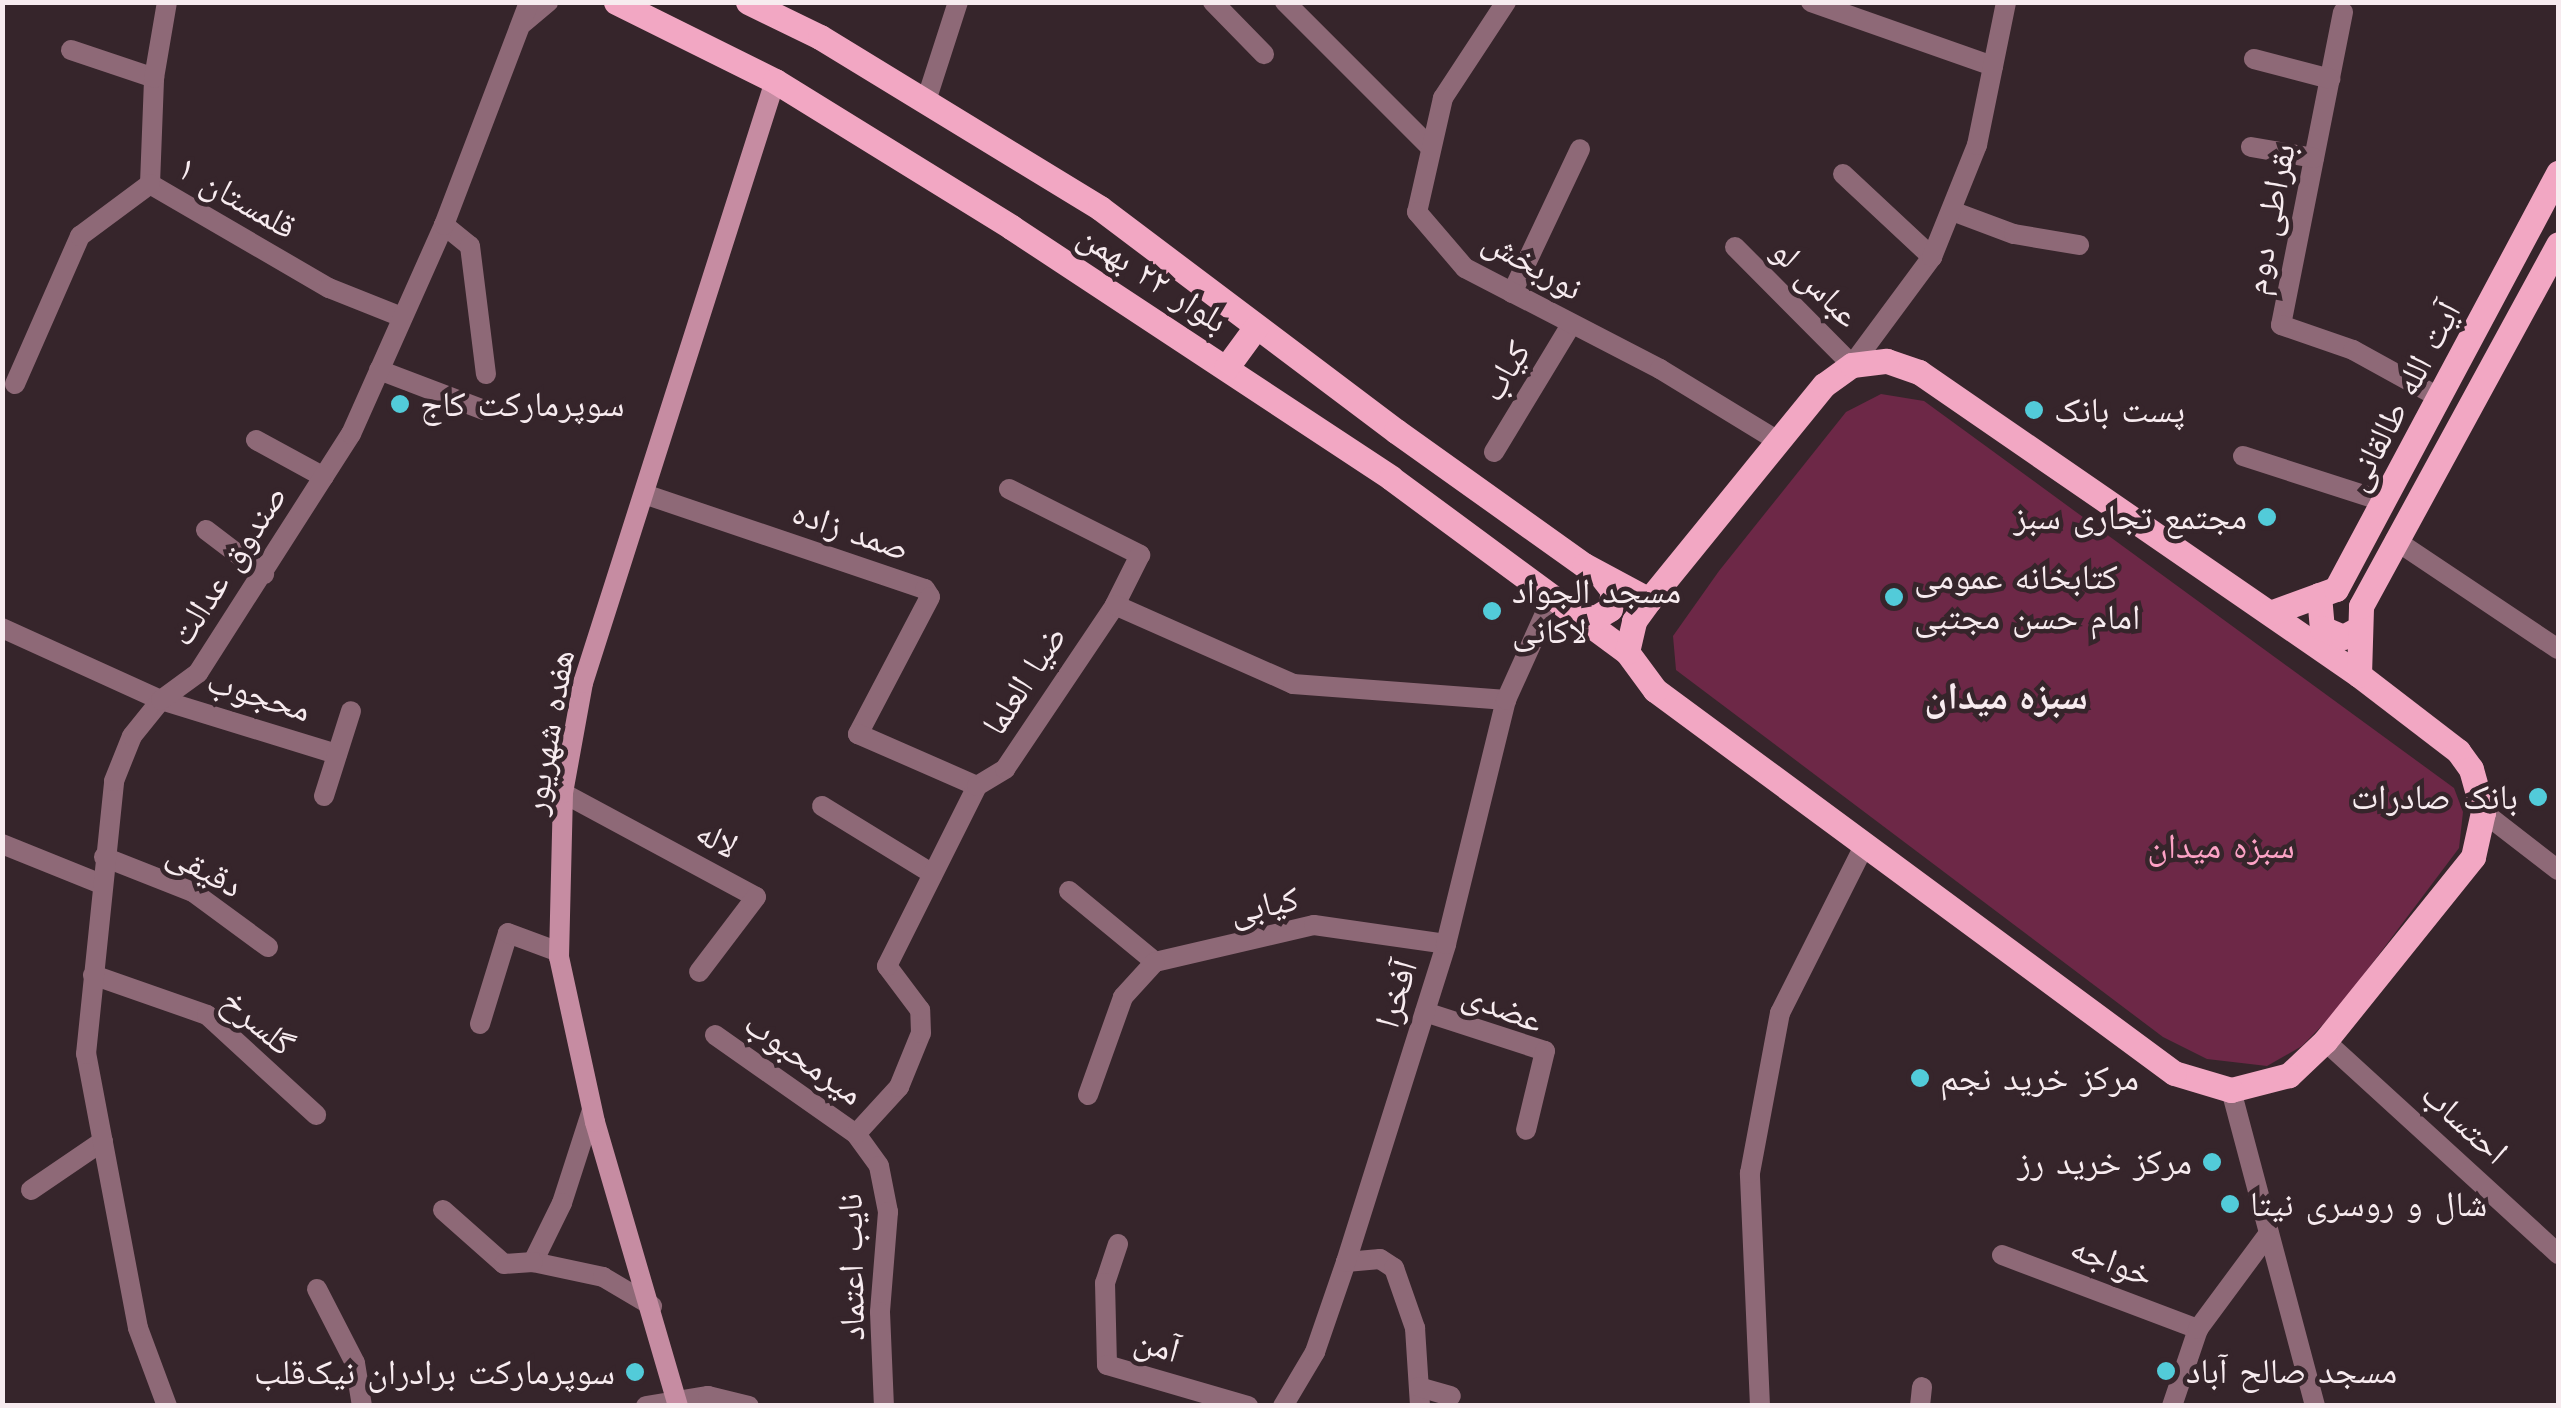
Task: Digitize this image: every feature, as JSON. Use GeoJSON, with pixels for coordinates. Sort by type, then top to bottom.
{"type":"FeatureCollection","features":[{"type":"Feature","properties":{"kind":"main road","name":"بلوار ۲۲ بهمن"},"geometry":{"type":"LineString","coordinates":[[616,2],[774,81],[1226,368],[1554,596],[1627,652]]}},
{"type":"Feature","properties":{"kind":"main road","name":"بلوار ۲۲ بهمن"},"geometry":{"type":"LineString","coordinates":[[760,5],[1100,208],[1256,327],[1602,576],[1649,600]]}},
{"type":"Feature","properties":{"kind":"main road","name":"هفده شهریور"},"geometry":{"type":"LineString","coordinates":[[680,1401],[592,1110],[559,952],[564,793],[583,683],[646,495],[774,81]]}},
{"type":"Feature","properties":{"kind":"main road","name":"آیت الله طالقانی"},"geometry":{"type":"LineString","coordinates":[[2270,613],[2336,589],[2558,173]]}},
{"type":"Feature","properties":{"kind":"main road","name":"آیت الله طالقانی"},"geometry":{"type":"LineString","coordinates":[[2359,675],[2361,606],[2558,244]]}},
{"type":"Feature","properties":{"kind":"main road"},"geometry":{"type":"LineString","coordinates":[[1226,368],[1256,327]]}},
{"type":"Feature","properties":{"kind":"main road"},"geometry":{"type":"LineString","coordinates":[[1886,360],[1919,372],[2359,675],[2458,751],[2476,780],[2483,812],[2473,856],[2325,1041],[2289,1076],[2231,1090],[2174,1073],[1656,690],[1627,652],[1634,621],[1649,600],[1824,385],[1852,366],[1886,360]]}},
{"type":"Feature","properties":{"kind":"main road"},"geometry":{"type":"LineString","coordinates":[[1577,614],[1595,618],[1610,609],[1613,591],[1602,576]]}},
{"type":"Feature","properties":{"kind":"main road"},"geometry":{"type":"LineString","coordinates":[[2320,595],[2322,628],[2342,636],[2360,628]]}},
{"type":"Feature","properties":{"kind":"street","name":"قلمستان ۱"},"geometry":{"type":"LineString","coordinates":[[167,2],[154,78],[150,184],[328,288],[402,317]]}},
{"type":"Feature","properties":{"kind":"street","name":"صندوق عدالت"},"geometry":{"type":"LineString","coordinates":[[167,1406],[138,1328],[86,1054],[114,781],[132,736],[161,700],[198,673],[324,477],[379,370],[444,225],[528,2]]}},
{"type":"Feature","properties":{"kind":"street"},"geometry":{"type":"LineString","coordinates":[[522,25],[548,2]]}},
{"type":"Feature","properties":{"kind":"street"},"geometry":{"type":"LineString","coordinates":[[926,102],[958,2]]}},
{"type":"Feature","properties":{"kind":"street"},"geometry":{"type":"LineString","coordinates":[[1213,2],[1264,54]]}},
{"type":"Feature","properties":{"kind":"street"},"geometry":{"type":"LineString","coordinates":[[1284,2],[1429,146]]}},
{"type":"Feature","properties":{"kind":"street","name":"نوربخش"},"geometry":{"type":"LineString","coordinates":[[1506,2],[1443,98],[1417,212],[1465,268],[1778,441]]}},
{"type":"Feature","properties":{"kind":"street"},"geometry":{"type":"LineString","coordinates":[[1852,366],[1932,257],[1952,211],[1977,144],[2006,2]]}},
{"type":"Feature","properties":{"kind":"street"},"geometry":{"type":"LineString","coordinates":[[1817,4],[1993,66]]}},
{"type":"Feature","properties":{"kind":"street","name":"بقراطی دوم"},"geometry":{"type":"LineString","coordinates":[[2343,12],[2281,325],[2353,350],[2440,398]]}},
{"type":"Feature","properties":{"kind":"street"},"geometry":{"type":"LineString","coordinates":[[71,50],[154,78]]}},
{"type":"Feature","properties":{"kind":"street"},"geometry":{"type":"LineString","coordinates":[[2254,59],[2330,79]]}},
{"type":"Feature","properties":{"kind":"street"},"geometry":{"type":"LineString","coordinates":[[2251,147],[2314,158]]}},
{"type":"Feature","properties":{"kind":"street"},"geometry":{"type":"LineString","coordinates":[[1512,293],[1580,150]]}},
{"type":"Feature","properties":{"kind":"street"},"geometry":{"type":"LineString","coordinates":[[1843,174],[1932,257]]}},
{"type":"Feature","properties":{"kind":"street"},"geometry":{"type":"LineString","coordinates":[[14,384],[80,236],[150,184]]}},
{"type":"Feature","properties":{"kind":"street"},"geometry":{"type":"LineString","coordinates":[[1952,211],[2014,234],[2078,245]]}},
{"type":"Feature","properties":{"kind":"street"},"geometry":{"type":"LineString","coordinates":[[444,225],[470,246],[486,374]]}},
{"type":"Feature","properties":{"kind":"street","name":"عباس لو"},"geometry":{"type":"LineString","coordinates":[[1735,247],[1852,366]]}},
{"type":"Feature","properties":{"kind":"street","name":"کیاب"},"geometry":{"type":"LineString","coordinates":[[1494,452],[1571,325]]}},
{"type":"Feature","properties":{"kind":"street"},"geometry":{"type":"LineString","coordinates":[[379,370],[484,410]]}},
{"type":"Feature","properties":{"kind":"street"},"geometry":{"type":"LineString","coordinates":[[256,440],[324,477]]}},
{"type":"Feature","properties":{"kind":"street"},"geometry":{"type":"LineString","coordinates":[[2243,456],[2385,502]]}},
{"type":"Feature","properties":{"kind":"street","name":"ضیا العلما"},"geometry":{"type":"LineString","coordinates":[[856,1134],[899,1087],[915,1054],[920,1010],[886,966],[976,786],[1005,770],[1115,605],[1140,555],[1010,489]]}},
{"type":"Feature","properties":{"kind":"street","name":"صمد زاده"},"geometry":{"type":"LineString","coordinates":[[646,495],[925,590],[930,597],[858,734],[976,786]]}},
{"type":"Feature","properties":{"kind":"street"},"geometry":{"type":"LineString","coordinates":[[206,530],[264,574]]}},
{"type":"Feature","properties":{"kind":"street"},"geometry":{"type":"LineString","coordinates":[[2395,540],[2558,648]]}},
{"type":"Feature","properties":{"kind":"street","name":"آفخرا"},"geometry":{"type":"LineString","coordinates":[[1283,1406],[1314,1352],[1346,1262],[1446,944],[1506,700],[1554,596]]}},
{"type":"Feature","properties":{"kind":"street"},"geometry":{"type":"LineString","coordinates":[[1115,605],[1293,684],[1506,700]]}},
{"type":"Feature","properties":{"kind":"street","name":"محجوب"},"geometry":{"type":"LineString","coordinates":[[2,628],[161,700],[338,754]]}},
{"type":"Feature","properties":{"kind":"street","name":"محجوب"},"geometry":{"type":"LineString","coordinates":[[324,796],[351,711]]}},
{"type":"Feature","properties":{"kind":"street","name":"لاله"},"geometry":{"type":"LineString","coordinates":[[564,793],[756,897],[699,972]]}},
{"type":"Feature","properties":{"kind":"street"},"geometry":{"type":"LineString","coordinates":[[822,806],[933,874]]}},
{"type":"Feature","properties":{"kind":"street"},"geometry":{"type":"LineString","coordinates":[[2483,812],[2558,870]]}},
{"type":"Feature","properties":{"kind":"street"},"geometry":{"type":"LineString","coordinates":[[1760,1406],[1750,1173],[1780,1013],[1864,844]]}},
{"type":"Feature","properties":{"kind":"street"},"geometry":{"type":"LineString","coordinates":[[3,846],[101,884]]}},
{"type":"Feature","properties":{"kind":"street","name":"دقیقی"},"geometry":{"type":"LineString","coordinates":[[104,857],[193,892],[268,948]]}},
{"type":"Feature","properties":{"kind":"street"},"geometry":{"type":"LineString","coordinates":[[1069,890],[1155,962],[1123,997],[1088,1095]]}},
{"type":"Feature","properties":{"kind":"street","name":"کیابی"},"geometry":{"type":"LineString","coordinates":[[1155,962],[1314,925],[1446,944]]}},
{"type":"Feature","properties":{"kind":"street"},"geometry":{"type":"LineString","coordinates":[[480,1024],[508,934],[559,952]]}},
{"type":"Feature","properties":{"kind":"street","name":"گلسرخ"},"geometry":{"type":"LineString","coordinates":[[93,975],[207,1015],[316,1115]]}},
{"type":"Feature","properties":{"kind":"street","name":"عضدی"},"geometry":{"type":"LineString","coordinates":[[1424,1012],[1545,1051],[1526,1130]]}},
{"type":"Feature","properties":{"kind":"street","name":"میرمحبوب"},"geometry":{"type":"LineString","coordinates":[[715,1035],[856,1134]]}},
{"type":"Feature","properties":{"kind":"street","name":"احتساب"},"geometry":{"type":"LineString","coordinates":[[2325,1041],[2558,1254]]}},
{"type":"Feature","properties":{"kind":"street"},"geometry":{"type":"LineString","coordinates":[[2231,1090],[2315,1406]]}},
{"type":"Feature","properties":{"kind":"street"},"geometry":{"type":"LineString","coordinates":[[533,1262],[562,1202],[592,1110]]}},
{"type":"Feature","properties":{"kind":"street","name":"نایب اعتماد"},"geometry":{"type":"LineString","coordinates":[[856,1134],[879,1166],[887,1194],[884,1406]]}},
{"type":"Feature","properties":{"kind":"street"},"geometry":{"type":"LineString","coordinates":[[31,1190],[103,1140]]}},
{"type":"Feature","properties":{"kind":"street"},"geometry":{"type":"LineString","coordinates":[[444,1210],[504,1264],[533,1262],[603,1277],[652,1306]]}},
{"type":"Feature","properties":{"kind":"street"},"geometry":{"type":"LineString","coordinates":[[2172,1406],[2198,1329],[2269,1233]]}},
{"type":"Feature","properties":{"kind":"street","name":"آمن"},"geometry":{"type":"LineString","coordinates":[[1118,1244],[1106,1282],[1107,1365],[1248,1406]]}},
{"type":"Feature","properties":{"kind":"street"},"geometry":{"type":"LineString","coordinates":[[1346,1262],[1380,1259],[1400,1247]]}},
{"type":"Feature","properties":{"kind":"street","name":"خواجه"},"geometry":{"type":"LineString","coordinates":[[2002,1255],[2198,1329]]}},
{"type":"Feature","properties":{"kind":"street"},"geometry":{"type":"LineString","coordinates":[[1380,1259],[1394,1268],[1405,1293],[1419,1396],[1450,1396]]}},
{"type":"Feature","properties":{"kind":"street"},"geometry":{"type":"LineString","coordinates":[[317,1289],[355,1363],[362,1406]]}},
{"type":"Feature","properties":{"kind":"street"},"geometry":{"type":"LineString","coordinates":[[646,1406],[680,1401],[749,1406]]}},
{"type":"Feature","properties":{"kind":"green space","name":"سبزه میدان"},"geometry":{"type":"Polygon","coordinates":[[[1881,394],[1924,401],[2454,788],[2463,812],[2459,848],[2338,1009],[2302,1046],[2267,1066],[2207,1059],[2163,1037],[1676,670],[1673,636],[1719,571],[1846,412],[1881,394]]]}},
{"type":"Feature","properties":{"kind":"place","name":"سوپرمارکت کاج"},"geometry":{"type":"Point","coordinates":[400,404]}},
{"type":"Feature","properties":{"kind":"place","name":"پست بانک"},"geometry":{"type":"Point","coordinates":[2034,410]}},
{"type":"Feature","properties":{"kind":"place","name":"مجتمع تجاری سبز"},"geometry":{"type":"Point","coordinates":[2267,517]}},
{"type":"Feature","properties":{"kind":"place","name":"کتابخانه عمومی امام حسن مجتبی"},"geometry":{"type":"Point","coordinates":[1894,597]}},
{"type":"Feature","properties":{"kind":"place","name":"مسجد الجواد لاکانی"},"geometry":{"type":"Point","coordinates":[1492,611]}},
{"type":"Feature","properties":{"kind":"place","name":"بانک صادرات"},"geometry":{"type":"Point","coordinates":[2538,797]}},
{"type":"Feature","properties":{"kind":"place","name":"مرکز خرید نجم"},"geometry":{"type":"Point","coordinates":[1920,1078]}},
{"type":"Feature","properties":{"kind":"place","name":"مرکز خرید رز"},"geometry":{"type":"Point","coordinates":[2212,1162]}},
{"type":"Feature","properties":{"kind":"place","name":"شال و روسری نیتا"},"geometry":{"type":"Point","coordinates":[2230,1204]}},
{"type":"Feature","properties":{"kind":"place","name":"مسجد صالح آباد"},"geometry":{"type":"Point","coordinates":[2166,1371]}},
{"type":"Feature","properties":{"kind":"place","name":"سوپرمارکت برادران نیک‌قلب"},"geometry":{"type":"Point","coordinates":[635,1372]}},
{"type":"Feature","properties":{"kind":"district","name":"سبزه میدان"},"geometry":{"type":"Point","coordinates":[2006,697]}}]}
